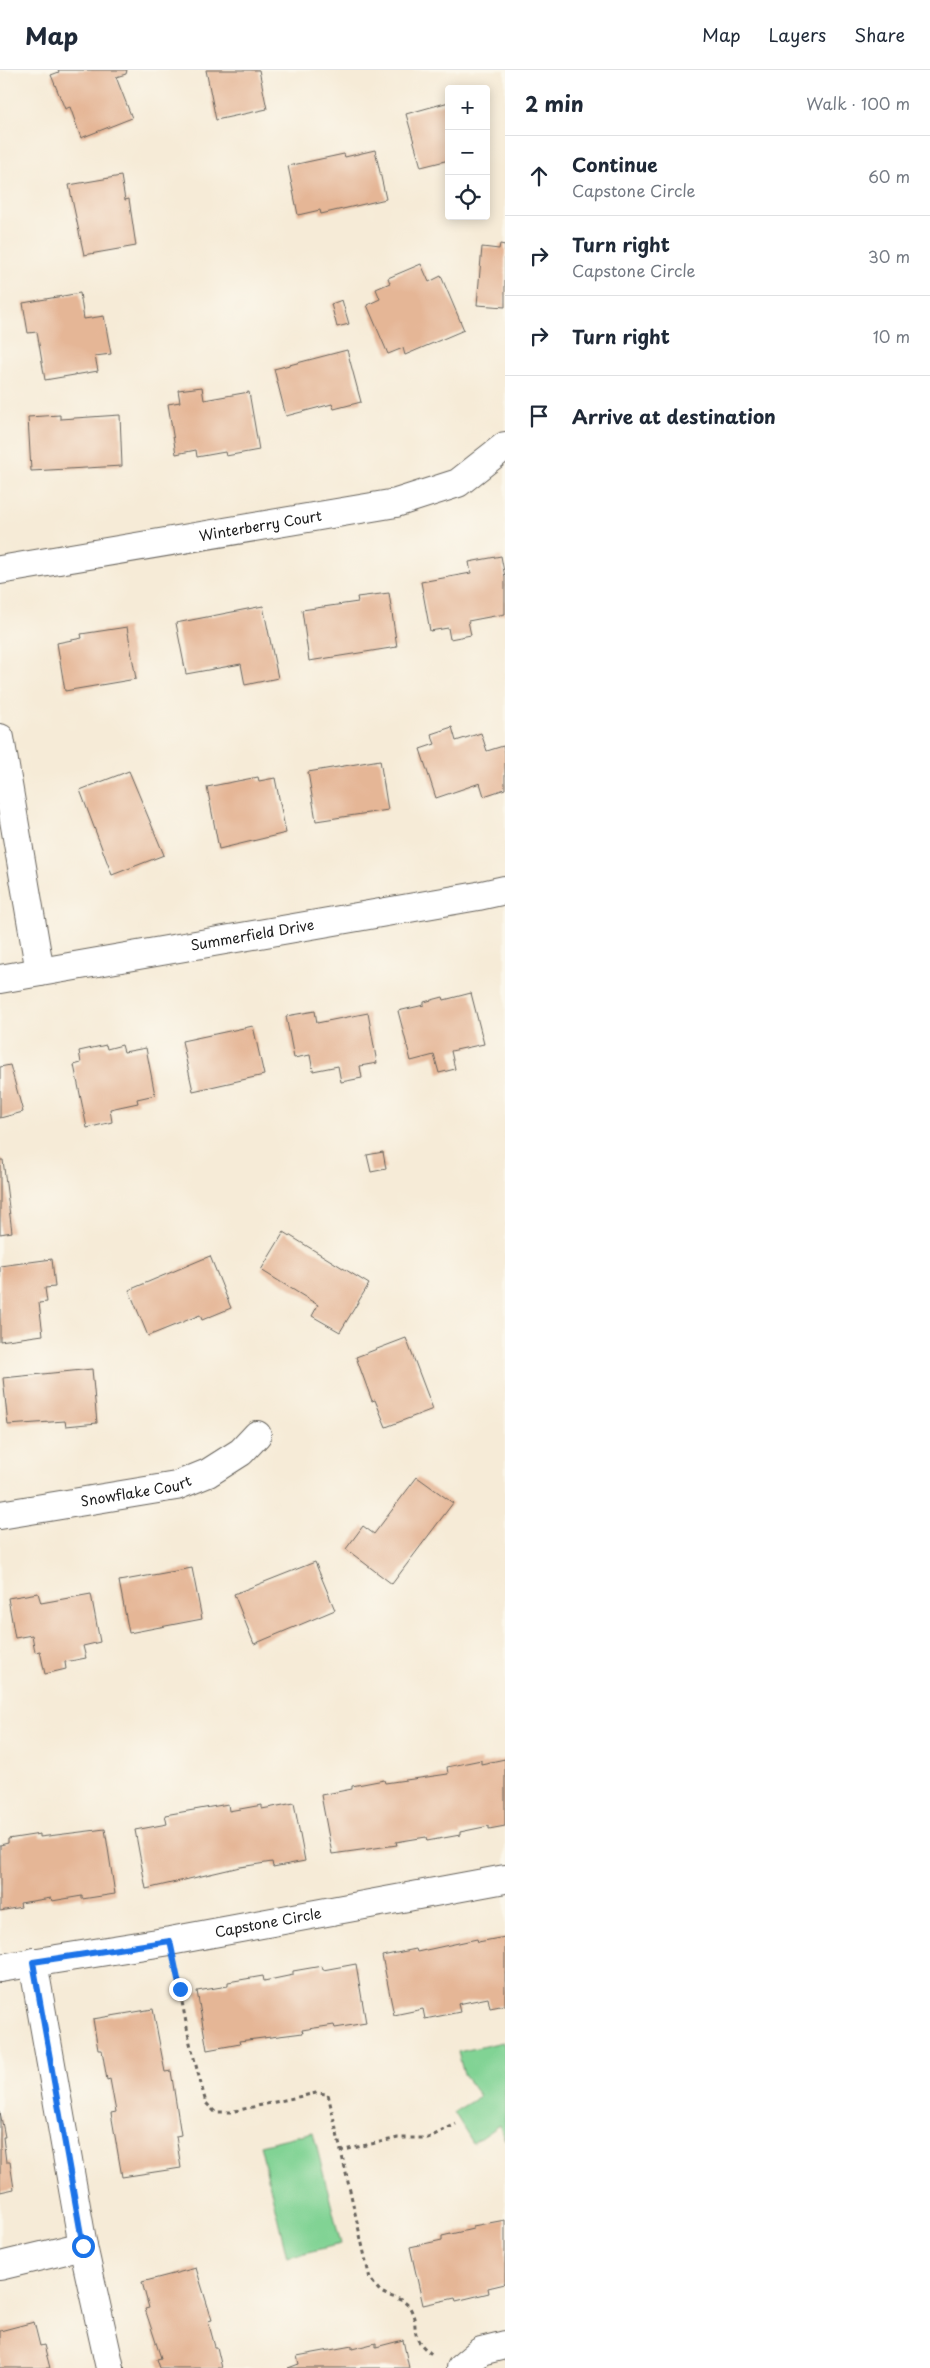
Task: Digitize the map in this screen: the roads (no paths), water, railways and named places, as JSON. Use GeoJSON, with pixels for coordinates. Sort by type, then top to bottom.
{"type":"FeatureCollection","features":[{"type":"Feature","properties":{"kind":"street","name":"Winterberry Court"},"geometry":{"type":"LineString","coordinates":[[0,570],[396,503],[458,483],[505,446]]}},
{"type":"Feature","properties":{"kind":"street"},"geometry":{"type":"LineString","coordinates":[[0,738],[40,972]]}},
{"type":"Feature","properties":{"kind":"street","name":"Summerfield Drive"},"geometry":{"type":"LineString","coordinates":[[0,980],[505,890]]}},
{"type":"Feature","properties":{"kind":"street","name":"Snowflake Court"},"geometry":{"type":"LineString","coordinates":[[0,1515],[176,1486],[208,1473],[240,1452],[257,1436]]}},
{"type":"Feature","properties":{"kind":"street","name":"Capstone Circle"},"geometry":{"type":"LineString","coordinates":[[0,1968],[170,1941],[505,1879]]}},
{"type":"Feature","properties":{"kind":"street"},"geometry":{"type":"LineString","coordinates":[[33,1962],[83,2246],[110,2368]]}},
{"type":"Feature","properties":{"kind":"street"},"geometry":{"type":"LineString","coordinates":[[0,2266],[83,2246]]}},
{"type":"Feature","properties":{"kind":"street"},"geometry":{"type":"LineString","coordinates":[[461,2368],[481,2351],[505,2345]]}}]}
